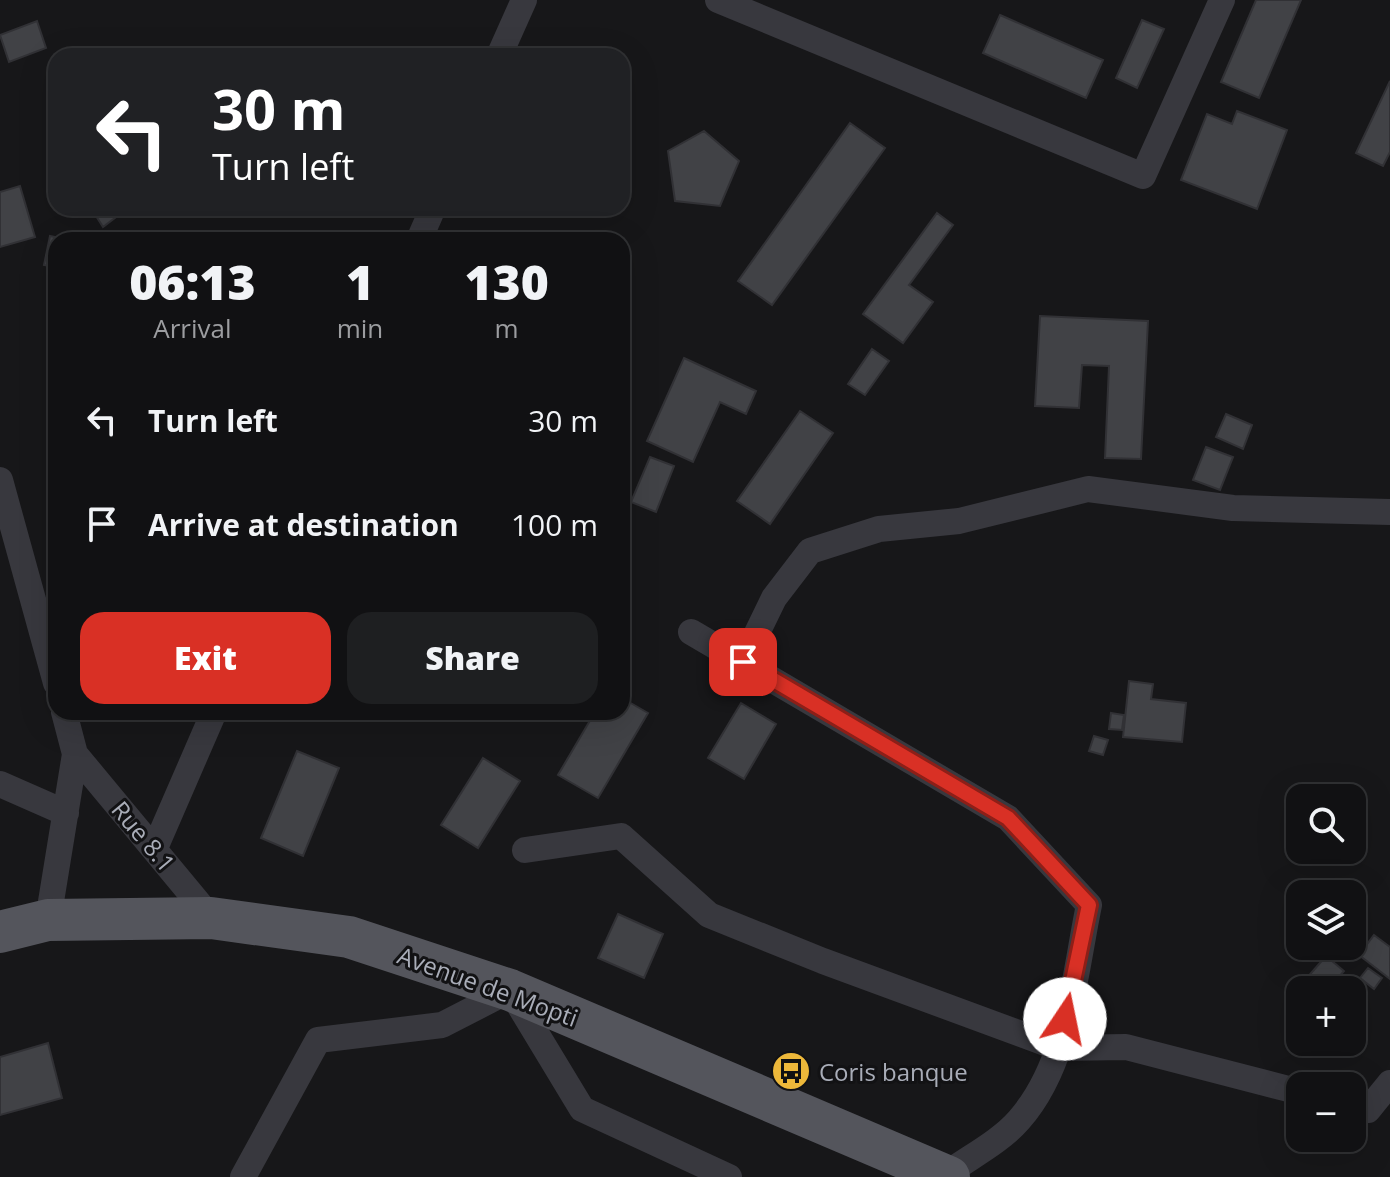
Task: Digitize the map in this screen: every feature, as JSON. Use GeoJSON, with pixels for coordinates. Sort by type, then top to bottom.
{"type":"FeatureCollection","features":[{"type":"Feature","properties":{"kind":"main road","name":"Avenue de Mopti"},"geometry":{"type":"LineString","coordinates":[[0,932],[48,920],[211,918],[349,937],[510,990],[947,1176]]}},
{"type":"Feature","properties":{"kind":"street"},"geometry":{"type":"LineString","coordinates":[[503,48],[524,0]]}},
{"type":"Feature","properties":{"kind":"street"},"geometry":{"type":"LineString","coordinates":[[718,0],[1143,176],[1222,0]]}},
{"type":"Feature","properties":{"kind":"street"},"geometry":{"type":"LineString","coordinates":[[0,480],[48,654]]}},
{"type":"Feature","properties":{"kind":"street"},"geometry":{"type":"LineString","coordinates":[[743,662],[774,598],[810,551],[879,529],[959,521],[1088,489],[1233,508],[1390,512]]}},
{"type":"Feature","properties":{"kind":"street"},"geometry":{"type":"LineString","coordinates":[[691,632],[1008,818],[1089,905],[1059,1048],[1042,1091],[1017,1123],[947,1176]]}},
{"type":"Feature","properties":{"kind":"street","name":"Rue 8.1"},"geometry":{"type":"LineString","coordinates":[[48,920],[75,754],[66,720]]}},
{"type":"Feature","properties":{"kind":"street"},"geometry":{"type":"LineString","coordinates":[[155,848],[211,720]]}},
{"type":"Feature","properties":{"kind":"street","name":"Rue 8.1"},"geometry":{"type":"LineString","coordinates":[[75,754],[211,918]]}},
{"type":"Feature","properties":{"kind":"street"},"geometry":{"type":"LineString","coordinates":[[0,784],[66,813]]}},
{"type":"Feature","properties":{"kind":"street"},"geometry":{"type":"LineString","coordinates":[[525,850],[621,836],[709,915],[823,961],[1059,1048],[1126,1047],[1286,1088]]}},
{"type":"Feature","properties":{"kind":"street"},"geometry":{"type":"LineString","coordinates":[[243,1177],[318,1040],[442,1025],[510,990],[582,1109],[729,1177]]}},
{"type":"Feature","properties":{"kind":"street"},"geometry":{"type":"LineString","coordinates":[[1366,1110],[1390,1083]]}},
{"type":"Feature","properties":{"kind":"building"},"geometry":{"type":"Polygon","coordinates":[[[1256,0],[1301,0],[1259,98],[1221,82],[1256,0]]]}},
{"type":"Feature","properties":{"kind":"building"},"geometry":{"type":"Polygon","coordinates":[[[1000,15],[1103,60],[1086,98],[983,53],[1000,15]]]}},
{"type":"Feature","properties":{"kind":"building"},"geometry":{"type":"Polygon","coordinates":[[[1142,20],[1164,29],[1137,88],[1116,78],[1142,20]]]}},
{"type":"Feature","properties":{"kind":"building"},"geometry":{"type":"Polygon","coordinates":[[[37,21],[46,48],[9,62],[0,35],[37,21]]]}},
{"type":"Feature","properties":{"kind":"building"},"geometry":{"type":"Polygon","coordinates":[[[1390,81],[1390,152],[1383,166],[1356,153],[1390,81]]]}},
{"type":"Feature","properties":{"kind":"building"},"geometry":{"type":"Polygon","coordinates":[[[1237,111],[1287,130],[1257,209],[1181,180],[1207,114],[1232,124],[1237,111]]]}},
{"type":"Feature","properties":{"kind":"building"},"geometry":{"type":"Polygon","coordinates":[[[850,123],[885,148],[772,305],[738,281],[850,123]]]}},
{"type":"Feature","properties":{"kind":"building"},"geometry":{"type":"Polygon","coordinates":[[[704,131],[739,161],[720,206],[675,201],[668,151],[704,131]]]}},
{"type":"Feature","properties":{"kind":"building"},"geometry":{"type":"Polygon","coordinates":[[[20,186],[35,237],[0,247],[0,192],[20,186]]]}},
{"type":"Feature","properties":{"kind":"building"},"geometry":{"type":"Polygon","coordinates":[[[937,213],[953,225],[909,285],[933,302],[903,343],[863,314],[937,213]]]}},
{"type":"Feature","properties":{"kind":"building"},"geometry":{"type":"Polygon","coordinates":[[[96,216],[117,216],[103,227],[96,216]]]}},
{"type":"Feature","properties":{"kind":"building"},"geometry":{"type":"Polygon","coordinates":[[[48,246],[48,266],[44,265],[48,246]]]}},
{"type":"Feature","properties":{"kind":"building"},"geometry":{"type":"Polygon","coordinates":[[[1040,316],[1148,321],[1141,459],[1105,458],[1109,366],[1082,365],[1079,408],[1035,406],[1040,316]]]}},
{"type":"Feature","properties":{"kind":"building"},"geometry":{"type":"Polygon","coordinates":[[[872,349],[889,361],[865,395],[848,384],[872,349]]]}},
{"type":"Feature","properties":{"kind":"building"},"geometry":{"type":"Polygon","coordinates":[[[684,358],[756,391],[746,414],[720,402],[693,462],[647,441],[684,358]]]}},
{"type":"Feature","properties":{"kind":"building"},"geometry":{"type":"Polygon","coordinates":[[[800,411],[833,433],[770,524],[737,501],[800,411]]]}},
{"type":"Feature","properties":{"kind":"building"},"geometry":{"type":"Polygon","coordinates":[[[1226,414],[1252,425],[1243,449],[1216,437],[1226,414]]]}},
{"type":"Feature","properties":{"kind":"building"},"geometry":{"type":"Polygon","coordinates":[[[1206,447],[1233,457],[1220,490],[1193,480],[1206,447]]]}},
{"type":"Feature","properties":{"kind":"building"},"geometry":{"type":"Polygon","coordinates":[[[650,457],[674,466],[656,512],[631,502],[650,457]]]}},
{"type":"Feature","properties":{"kind":"building"},"geometry":{"type":"Polygon","coordinates":[[[1129,681],[1153,684],[1151,699],[1186,703],[1182,742],[1123,737],[1129,681]]]}},
{"type":"Feature","properties":{"kind":"building"},"geometry":{"type":"Polygon","coordinates":[[[630,703],[648,713],[598,798],[558,775],[590,720],[630,720],[630,703]]]}},
{"type":"Feature","properties":{"kind":"building"},"geometry":{"type":"Polygon","coordinates":[[[741,703],[776,724],[744,779],[708,758],[741,703]]]}},
{"type":"Feature","properties":{"kind":"building"},"geometry":{"type":"Polygon","coordinates":[[[1111,713],[1124,715],[1122,730],[1109,729],[1111,713]]]}},
{"type":"Feature","properties":{"kind":"building"},"geometry":{"type":"Polygon","coordinates":[[[1094,736],[1108,740],[1103,755],[1089,751],[1094,736]]]}},
{"type":"Feature","properties":{"kind":"building"},"geometry":{"type":"Polygon","coordinates":[[[297,751],[339,768],[303,856],[261,838],[297,751]]]}},
{"type":"Feature","properties":{"kind":"building"},"geometry":{"type":"Polygon","coordinates":[[[483,758],[520,781],[478,848],[441,825],[483,758]]]}},
{"type":"Feature","properties":{"kind":"building"},"geometry":{"type":"Polygon","coordinates":[[[618,914],[663,934],[644,978],[598,958],[618,914]]]}},
{"type":"Feature","properties":{"kind":"building"},"geometry":{"type":"Polygon","coordinates":[[[1374,935],[1390,947],[1390,979],[1365,960],[1366,946],[1374,935]]]}},
{"type":"Feature","properties":{"kind":"building"},"geometry":{"type":"Polygon","coordinates":[[[1323,960],[1331,960],[1344,971],[1340,976],[1309,976],[1323,960]]]}},
{"type":"Feature","properties":{"kind":"building"},"geometry":{"type":"Polygon","coordinates":[[[1368,968],[1382,978],[1374,989],[1366,983],[1366,976],[1362,976],[1368,968]]]}},
{"type":"Feature","properties":{"kind":"building"},"geometry":{"type":"Polygon","coordinates":[[[48,1043],[62,1098],[0,1115],[0,1057],[48,1043]]]}},
{"type":"Feature","properties":{"kind":"place","name":"Coris banque"},"geometry":{"type":"Point","coordinates":[791,1071]}},
{"type":"Feature","properties":{"kind":"route"},"geometry":{"type":"LineString","coordinates":[[743,662],[1008,818],[1089,905],[1065,1019]]}}]}
